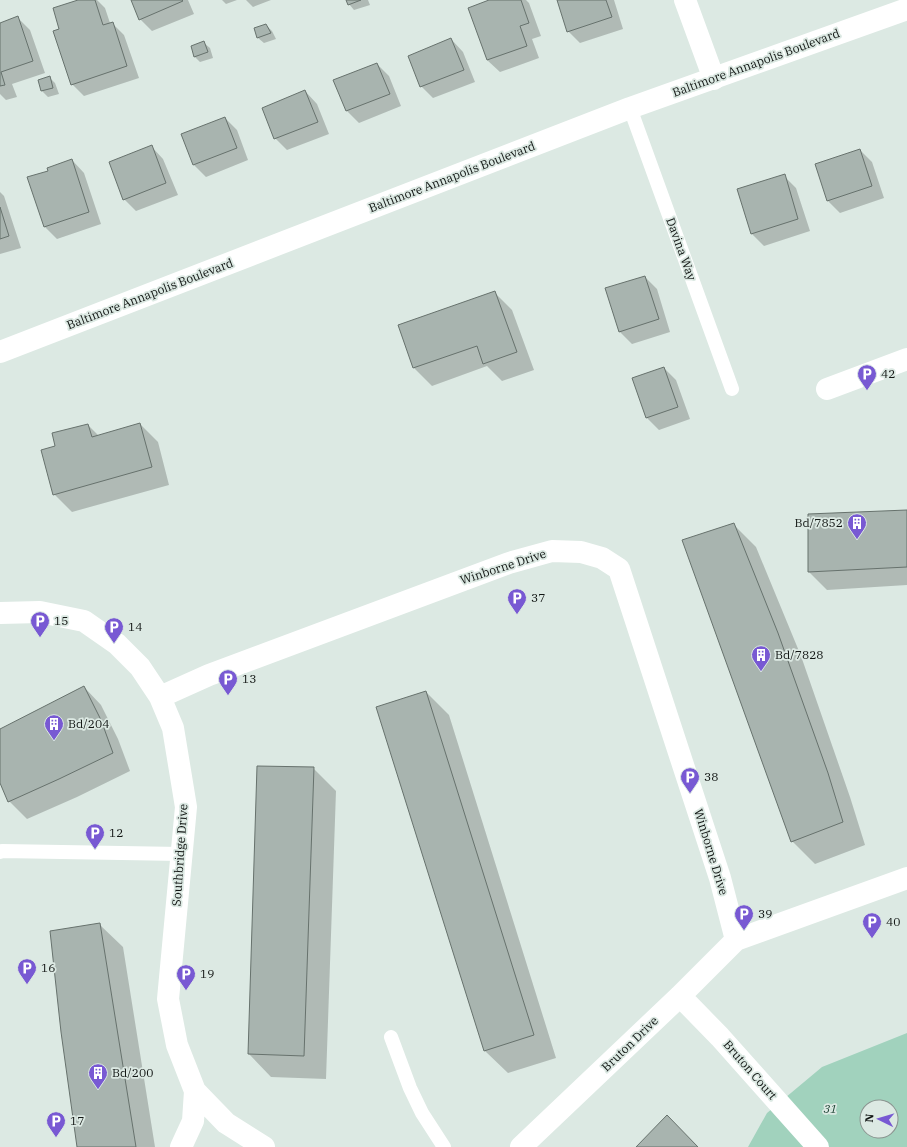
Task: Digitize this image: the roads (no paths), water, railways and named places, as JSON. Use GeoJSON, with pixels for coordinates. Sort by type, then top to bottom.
{"type":"FeatureCollection","features":[{"type":"Feature","properties":{"kind":"street"},"geometry":{"type":"LineString","coordinates":[[685,0],[714,79]]}},
{"type":"Feature","properties":{"kind":"street","name":"Baltimore Annapolis Boulevard"},"geometry":{"type":"LineString","coordinates":[[0,352],[630,108],[907,9]]}},
{"type":"Feature","properties":{"kind":"street"},"geometry":{"type":"LineString","coordinates":[[827,389],[907,359]]}},
{"type":"Feature","properties":{"kind":"street","name":"Winborne Drive"},"geometry":{"type":"LineString","coordinates":[[160,697],[209,674],[508,563],[552,552],[581,552],[602,558],[618,569],[720,878],[736,940]]}},
{"type":"Feature","properties":{"kind":"street","name":"Southbridge Drive"},"geometry":{"type":"LineString","coordinates":[[0,613],[40,612],[84,621],[117,644],[140,667],[160,697],[173,728],[186,807],[168,999],[178,1045],[195,1091],[226,1123],[264,1147]]}},
{"type":"Feature","properties":{"kind":"street"},"geometry":{"type":"LineString","coordinates":[[736,940],[907,878]]}},
{"type":"Feature","properties":{"kind":"street","name":"Bruton Drive"},"geometry":{"type":"LineString","coordinates":[[521,1147],[680,996],[736,940]]}},
{"type":"Feature","properties":{"kind":"street","name":"Bruton Court"},"geometry":{"type":"LineString","coordinates":[[680,996],[720,1037],[818,1147]]}},
{"type":"Feature","properties":{"kind":"street"},"geometry":{"type":"LineString","coordinates":[[181,1147],[193,1121],[195,1091]]}},
{"type":"Feature","properties":{"kind":"lane","name":"Davina Way"},"geometry":{"type":"LineString","coordinates":[[630,108],[732,389]]}},
{"type":"Feature","properties":{"kind":"lane"},"geometry":{"type":"LineString","coordinates":[[0,852],[182,854]]}},
{"type":"Feature","properties":{"kind":"lane"},"geometry":{"type":"LineString","coordinates":[[391,1037],[410,1088],[422,1114],[444,1147]]}},
{"type":"Feature","properties":{"kind":"place","name":"42"},"geometry":{"type":"Point","coordinates":[867,391]}},
{"type":"Feature","properties":{"kind":"place","name":"Bd/7852"},"geometry":{"type":"Point","coordinates":[857,540]}},
{"type":"Feature","properties":{"kind":"place","name":"37"},"geometry":{"type":"Point","coordinates":[517,615]}},
{"type":"Feature","properties":{"kind":"place","name":"15"},"geometry":{"type":"Point","coordinates":[40,638]}},
{"type":"Feature","properties":{"kind":"place","name":"14"},"geometry":{"type":"Point","coordinates":[114,644]}},
{"type":"Feature","properties":{"kind":"place","name":"Bd/7828"},"geometry":{"type":"Point","coordinates":[761,672]}},
{"type":"Feature","properties":{"kind":"place","name":"13"},"geometry":{"type":"Point","coordinates":[228,696]}},
{"type":"Feature","properties":{"kind":"place","name":"Bd/204"},"geometry":{"type":"Point","coordinates":[54,741]}},
{"type":"Feature","properties":{"kind":"place","name":"38"},"geometry":{"type":"Point","coordinates":[690,794]}},
{"type":"Feature","properties":{"kind":"place","name":"12"},"geometry":{"type":"Point","coordinates":[95,850]}},
{"type":"Feature","properties":{"kind":"place","name":"39"},"geometry":{"type":"Point","coordinates":[744,931]}},
{"type":"Feature","properties":{"kind":"place","name":"40"},"geometry":{"type":"Point","coordinates":[872,939]}},
{"type":"Feature","properties":{"kind":"place","name":"16"},"geometry":{"type":"Point","coordinates":[27,985]}},
{"type":"Feature","properties":{"kind":"place","name":"19"},"geometry":{"type":"Point","coordinates":[186,991]}},
{"type":"Feature","properties":{"kind":"place","name":"Bd/200"},"geometry":{"type":"Point","coordinates":[98,1090]}},
{"type":"Feature","properties":{"kind":"place","name":"17"},"geometry":{"type":"Point","coordinates":[56,1138]}},
{"type":"Feature","properties":{"kind":"park label","name":"31"},"geometry":{"type":"Point","coordinates":[830,1109]}}]}
